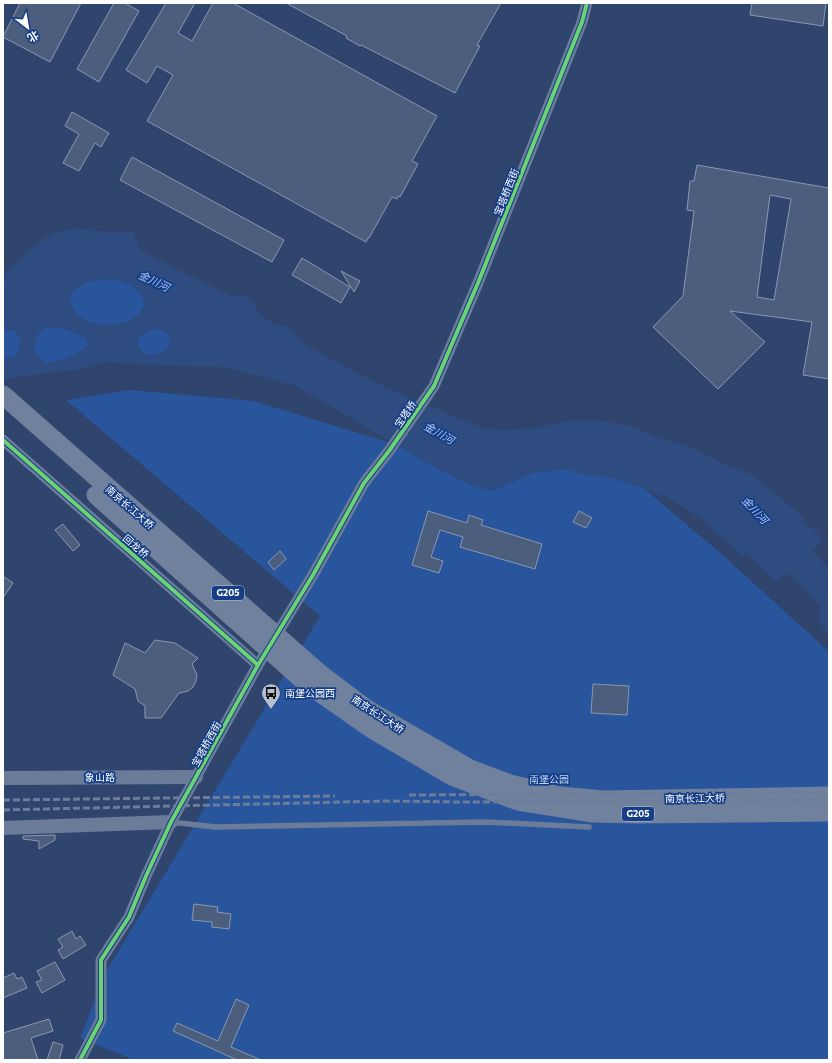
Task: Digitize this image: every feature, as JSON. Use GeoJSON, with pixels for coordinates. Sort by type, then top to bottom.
{"type":"FeatureCollection","features":[{"type":"Feature","properties":{"kind":"highway","name":"南京长江大桥"},"geometry":{"type":"LineString","coordinates":[[3,394],[319,673],[368,710],[470,769],[510,784],[560,796],[603,800],[829,796]]}},
{"type":"Feature","properties":{"kind":"highway","name":"南京长江大桥"},"geometry":{"type":"LineString","coordinates":[[3,411],[306,683],[372,729],[452,776],[518,801],[593,813],[644,814],[829,812]]}},
{"type":"Feature","properties":{"kind":"street","name":"宝塔桥西街"},"geometry":{"type":"LineString","coordinates":[[434,386],[481,275],[574,43],[587,3]]}},
{"type":"Feature","properties":{"kind":"street","name":"宝塔桥"},"geometry":{"type":"LineString","coordinates":[[389,451],[434,386]]}},
{"type":"Feature","properties":{"kind":"street","name":"回龙桥"},"geometry":{"type":"LineString","coordinates":[[3,440],[258,665]]}},
{"type":"Feature","properties":{"kind":"street","name":"宝塔桥西街"},"geometry":{"type":"LineString","coordinates":[[80,1060],[101,1020],[101,960],[129,917],[171,822],[258,665],[313,575],[364,484],[389,451]]}},
{"type":"Feature","properties":{"kind":"street","name":"象山路"},"geometry":{"type":"LineString","coordinates":[[3,778],[196,777]]}},
{"type":"Feature","properties":{"kind":"street"},"geometry":{"type":"LineString","coordinates":[[3,828],[171,822]]}},
{"type":"Feature","properties":{"kind":"lane"},"geometry":{"type":"LineString","coordinates":[[171,822],[215,827],[485,822],[588,827]]}},
{"type":"Feature","properties":{"kind":"green space"},"geometry":{"type":"Polygon","coordinates":[[[100,278],[118,280],[134,286],[144,297],[144,306],[139,315],[124,323],[105,325],[91,323],[76,314],[70,304],[71,293],[84,283],[100,278]]]}},
{"type":"Feature","properties":{"kind":"green space"},"geometry":{"type":"Polygon","coordinates":[[[46,327],[64,328],[86,338],[88,344],[74,355],[47,363],[36,356],[34,346],[39,332],[46,327]]]}},
{"type":"Feature","properties":{"kind":"green space"},"geometry":{"type":"Polygon","coordinates":[[[153,329],[164,331],[171,340],[167,350],[151,356],[143,353],[138,345],[139,337],[153,329]]]}},
{"type":"Feature","properties":{"kind":"green space"},"geometry":{"type":"Polygon","coordinates":[[[3,330],[14,330],[21,340],[20,348],[15,357],[3,359],[3,330]]]}},
{"type":"Feature","properties":{"kind":"green space","name":"南堡公园"},"geometry":{"type":"Polygon","coordinates":[[[130,390],[253,401],[427,454],[622,470],[725,557],[829,652],[829,1060],[134,1060],[80,1038],[106,972],[320,616],[66,400],[130,390]]]}},
{"type":"Feature","properties":{"kind":"water","name":"金川河"},"geometry":{"type":"Polygon","coordinates":[[[76,228],[93,231],[132,232],[142,251],[231,296],[243,295],[252,299],[259,314],[276,325],[286,326],[293,331],[307,346],[376,383],[482,428],[504,430],[530,429],[566,421],[602,421],[632,426],[661,439],[695,449],[724,464],[753,475],[803,517],[803,523],[808,527],[812,527],[823,540],[812,551],[829,569],[829,634],[819,619],[821,607],[789,573],[782,576],[776,582],[747,553],[742,556],[702,519],[667,497],[628,483],[606,477],[584,475],[566,469],[533,473],[491,491],[470,485],[439,470],[296,386],[225,367],[105,362],[76,370],[10,378],[3,381],[3,359],[15,357],[20,348],[21,340],[14,330],[3,330],[3,275],[36,244],[54,233],[76,228]],[[106,279],[95,280],[87,283],[71,293],[70,304],[76,314],[91,323],[105,325],[124,323],[139,315],[144,306],[143,297],[133,286],[120,281],[106,279]],[[46,327],[39,332],[34,346],[36,356],[47,363],[74,355],[88,344],[86,338],[64,328],[46,327]],[[153,329],[139,337],[138,345],[143,353],[151,356],[167,350],[171,340],[164,331],[156,329],[153,329]]]}},
{"type":"Feature","properties":{"kind":"building"},"geometry":{"type":"Polygon","coordinates":[[[20,3],[81,3],[50,62],[3,37],[20,3]]]}},
{"type":"Feature","properties":{"kind":"building"},"geometry":{"type":"Polygon","coordinates":[[[114,3],[125,3],[139,11],[99,82],[77,69],[114,3]]]}},
{"type":"Feature","properties":{"kind":"building"},"geometry":{"type":"Polygon","coordinates":[[[166,3],[195,3],[178,33],[192,41],[213,3],[233,3],[437,116],[412,161],[418,164],[400,197],[398,196],[397,199],[392,197],[366,242],[147,121],[173,75],[157,66],[147,83],[126,70],[166,3]]]}},
{"type":"Feature","properties":{"kind":"building"},"geometry":{"type":"Polygon","coordinates":[[[286,3],[501,3],[477,45],[480,46],[455,93],[361,45],[360,46],[346,38],[347,36],[286,3]]]}},
{"type":"Feature","properties":{"kind":"building"},"geometry":{"type":"Polygon","coordinates":[[[752,3],[826,3],[823,26],[750,15],[752,3]]]}},
{"type":"Feature","properties":{"kind":"building"},"geometry":{"type":"Polygon","coordinates":[[[72,112],[109,133],[101,147],[95,143],[79,171],[63,163],[79,134],[65,126],[72,112]]]}},
{"type":"Feature","properties":{"kind":"building"},"geometry":{"type":"Polygon","coordinates":[[[132,157],[284,240],[272,262],[120,180],[132,157]]]}},
{"type":"Feature","properties":{"kind":"building"},"geometry":{"type":"Polygon","coordinates":[[[697,165],[829,188],[829,379],[803,375],[812,322],[730,311],[765,342],[718,389],[653,327],[683,296],[694,211],[687,210],[690,181],[694,181],[697,165]],[[770,195],[757,297],[774,300],[791,199],[770,195]]]}},
{"type":"Feature","properties":{"kind":"building"},"geometry":{"type":"Polygon","coordinates":[[[302,258],[350,287],[341,303],[292,275],[302,258]]]}},
{"type":"Feature","properties":{"kind":"building"},"geometry":{"type":"Polygon","coordinates":[[[341,271],[360,281],[354,292],[341,271]]]}},
{"type":"Feature","properties":{"kind":"building"},"geometry":{"type":"Polygon","coordinates":[[[428,511],[467,523],[469,515],[483,520],[481,525],[542,544],[535,569],[460,547],[463,537],[440,530],[431,557],[443,561],[439,573],[412,565],[428,511]]]}},
{"type":"Feature","properties":{"kind":"building"},"geometry":{"type":"Polygon","coordinates":[[[579,511],[592,518],[586,528],[573,522],[579,511]]]}},
{"type":"Feature","properties":{"kind":"building"},"geometry":{"type":"Polygon","coordinates":[[[63,524],[80,545],[73,551],[55,530],[63,524]]]}},
{"type":"Feature","properties":{"kind":"building"},"geometry":{"type":"Polygon","coordinates":[[[280,551],[286,559],[274,570],[268,562],[280,551]]]}},
{"type":"Feature","properties":{"kind":"building"},"geometry":{"type":"Polygon","coordinates":[[[3,576],[13,583],[3,598],[3,576]]]}},
{"type":"Feature","properties":{"kind":"building"},"geometry":{"type":"Polygon","coordinates":[[[155,640],[175,643],[198,658],[192,664],[197,675],[193,687],[188,691],[179,693],[161,718],[145,718],[145,706],[138,701],[135,689],[113,675],[125,643],[145,653],[155,640]]]}},
{"type":"Feature","properties":{"kind":"building"},"geometry":{"type":"Polygon","coordinates":[[[593,684],[629,686],[627,715],[591,713],[593,684]]]}},
{"type":"Feature","properties":{"kind":"building"},"geometry":{"type":"Polygon","coordinates":[[[55,835],[55,840],[39,849],[39,841],[23,839],[23,836],[55,835]]]}},
{"type":"Feature","properties":{"kind":"building"},"geometry":{"type":"Polygon","coordinates":[[[194,904],[218,907],[217,912],[231,914],[229,929],[212,927],[212,922],[192,920],[194,904]]]}},
{"type":"Feature","properties":{"kind":"building"},"geometry":{"type":"Polygon","coordinates":[[[72,931],[76,939],[80,936],[86,945],[63,959],[58,950],[63,947],[58,939],[72,931]]]}},
{"type":"Feature","properties":{"kind":"building"},"geometry":{"type":"Polygon","coordinates":[[[55,962],[65,980],[42,993],[36,982],[42,980],[37,971],[55,962]]]}},
{"type":"Feature","properties":{"kind":"building"},"geometry":{"type":"Polygon","coordinates":[[[14,973],[17,979],[22,977],[27,988],[3,998],[3,978],[14,973]]]}},
{"type":"Feature","properties":{"kind":"building"},"geometry":{"type":"Polygon","coordinates":[[[236,999],[249,1005],[231,1047],[261,1060],[237,1060],[173,1031],[177,1023],[218,1041],[236,999]]]}},
{"type":"Feature","properties":{"kind":"building"},"geometry":{"type":"Polygon","coordinates":[[[49,1019],[53,1031],[31,1038],[38,1060],[3,1060],[3,1033],[49,1019]]]}},
{"type":"Feature","properties":{"kind":"building"},"geometry":{"type":"Polygon","coordinates":[[[53,1042],[63,1045],[59,1060],[47,1060],[53,1042]]]}},
{"type":"Feature","properties":{"kind":"railway"},"geometry":{"type":"LineString","coordinates":[[409,795],[829,793]]}},
{"type":"Feature","properties":{"kind":"railway"},"geometry":{"type":"LineString","coordinates":[[3,800],[335,796]]}},
{"type":"Feature","properties":{"kind":"railway"},"geometry":{"type":"LineString","coordinates":[[3,810],[386,801],[829,800]]}},
{"type":"Feature","properties":{"kind":"cycle path"},"geometry":{"type":"LineString","coordinates":[[80,1060],[101,1020],[101,960],[129,917],[171,822],[258,665],[313,575],[364,483],[389,451],[434,386],[478,283],[582,22],[587,3]]}},
{"type":"Feature","properties":{"kind":"cycle path"},"geometry":{"type":"LineString","coordinates":[[3,440],[258,665]]}},
{"type":"Feature","properties":{"kind":"place","name":"南堡公园西"},"geometry":{"type":"Point","coordinates":[271,710]}}]}
